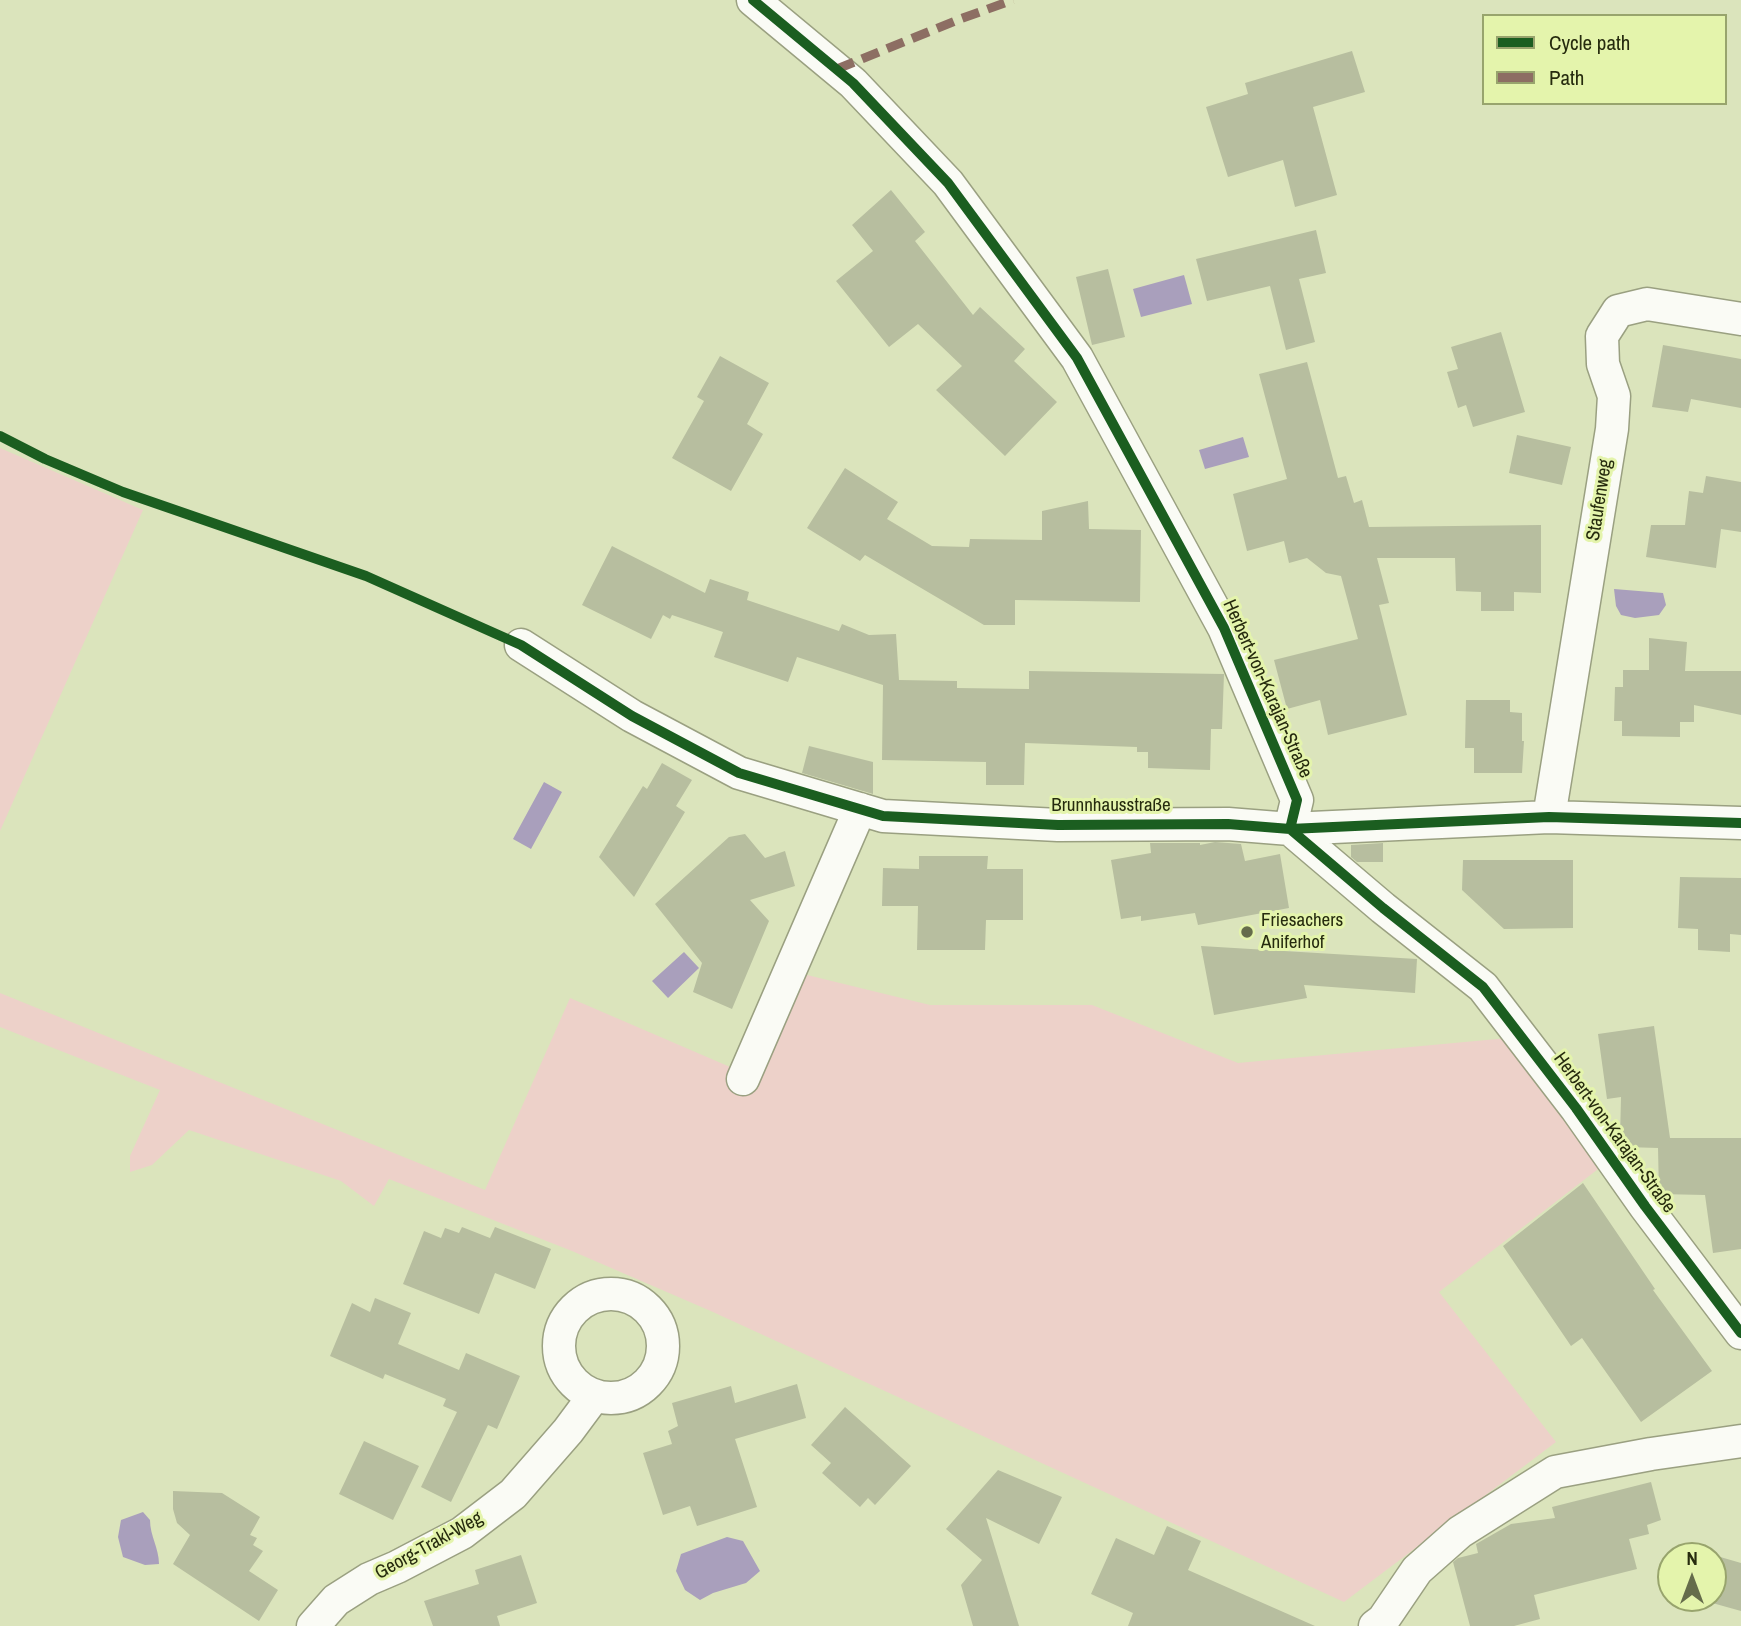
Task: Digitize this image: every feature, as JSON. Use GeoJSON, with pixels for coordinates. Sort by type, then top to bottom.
{"type":"FeatureCollection","features":[{"type":"Feature","properties":{"kind":"street","name":"Herbert-von-Karajan-Straße"},"geometry":{"type":"LineString","coordinates":[[753,0],[853,83],[948,183],[1077,358],[1224,628],[1297,800],[1290,829],[1483,986],[1741,1333]]}},
{"type":"Feature","properties":{"kind":"street","name":"Staufenweg"},"geometry":{"type":"LineString","coordinates":[[1549,817],[1612,429],[1614,396],[1603,365],[1602,335],[1618,311],[1647,304],[1741,319]]}},
{"type":"Feature","properties":{"kind":"street","name":"Brunnhausstraße"},"geometry":{"type":"LineString","coordinates":[[521,645],[632,716],[739,773],[883,816],[1045,824],[1228,824],[1290,829],[1549,817],[1741,823]]}},
{"type":"Feature","properties":{"kind":"street"},"geometry":{"type":"LineString","coordinates":[[743,1079],[860,808]]}},
{"type":"Feature","properties":{"kind":"street","name":"Georg-Trakl-Weg"},"geometry":{"type":"LineString","coordinates":[[313,1626],[336,1600],[369,1579],[461,1533],[513,1494],[568,1431],[594,1396]]}},
{"type":"Feature","properties":{"kind":"street"},"geometry":{"type":"LineString","coordinates":[[1375,1626],[1383,1620],[1417,1570],[1460,1532],[1555,1472],[1741,1441]]}},
{"type":"Feature","properties":{"kind":"shaded area"},"geometry":{"type":"Polygon","coordinates":[[[1184,275],[1192,304],[1141,317],[1133,289],[1184,275]]]}},
{"type":"Feature","properties":{"kind":"shaded area"},"geometry":{"type":"Polygon","coordinates":[[[1243,437],[1249,457],[1205,469],[1199,450],[1243,437]]]}},
{"type":"Feature","properties":{"kind":"shaded area"},"geometry":{"type":"Polygon","coordinates":[[[0,448],[143,510],[0,831],[0,448]]]}},
{"type":"Feature","properties":{"kind":"shaded area"},"geometry":{"type":"Polygon","coordinates":[[[1614,589],[1663,593],[1666,605],[1659,615],[1635,618],[1621,615],[1616,606],[1614,589]]]}},
{"type":"Feature","properties":{"kind":"shaded area"},"geometry":{"type":"Polygon","coordinates":[[[544,782],[562,792],[531,849],[513,839],[544,782]]]}},
{"type":"Feature","properties":{"kind":"shaded area"},"geometry":{"type":"Polygon","coordinates":[[[684,952],[699,968],[668,998],[652,981],[684,952]]]}},
{"type":"Feature","properties":{"kind":"shaded area"},"geometry":{"type":"Polygon","coordinates":[[[803,974],[930,1005],[1092,1005],[1238,1063],[1508,1038],[1602,1166],[1439,1292],[1556,1442],[1344,1602],[713,1312],[572,1251],[389,1179],[374,1206],[341,1181],[189,1130],[152,1165],[130,1172],[130,1156],[160,1090],[0,1027],[0,993],[485,1190],[570,998],[758,1079],[803,974]]]}},
{"type":"Feature","properties":{"kind":"shaded area"},"geometry":{"type":"Polygon","coordinates":[[[143,1512],[150,1520],[159,1564],[145,1565],[123,1557],[118,1537],[121,1520],[143,1512]]]}},
{"type":"Feature","properties":{"kind":"shaded area"},"geometry":{"type":"Polygon","coordinates":[[[727,1537],[743,1541],[760,1571],[746,1583],[700,1600],[685,1590],[676,1571],[681,1554],[727,1537]]]}},
{"type":"Feature","properties":{"kind":"building"},"geometry":{"type":"Polygon","coordinates":[[[1352,51],[1365,92],[1313,107],[1337,195],[1295,207],[1283,160],[1228,177],[1206,107],[1248,94],[1245,83],[1352,51]]]}},
{"type":"Feature","properties":{"kind":"building"},"geometry":{"type":"Polygon","coordinates":[[[891,190],[925,232],[915,241],[973,315],[980,307],[1025,349],[1014,361],[1057,402],[1005,456],[936,390],[962,366],[918,324],[889,347],[836,281],[873,251],[852,225],[891,190]]]}},
{"type":"Feature","properties":{"kind":"building"},"geometry":{"type":"Polygon","coordinates":[[[1316,230],[1326,273],[1299,279],[1315,342],[1286,350],[1270,286],[1207,301],[1196,259],[1316,230]]]}},
{"type":"Feature","properties":{"kind":"building"},"geometry":{"type":"Polygon","coordinates":[[[1108,269],[1125,337],[1092,345],[1076,277],[1108,269]]]}},
{"type":"Feature","properties":{"kind":"building"},"geometry":{"type":"Polygon","coordinates":[[[1501,332],[1525,412],[1473,427],[1466,405],[1458,408],[1447,372],[1458,369],[1451,347],[1501,332]]]}},
{"type":"Feature","properties":{"kind":"building"},"geometry":{"type":"Polygon","coordinates":[[[1663,345],[1741,359],[1741,408],[1691,399],[1688,412],[1652,407],[1663,345]]]}},
{"type":"Feature","properties":{"kind":"building"},"geometry":{"type":"Polygon","coordinates":[[[720,356],[769,383],[747,424],[763,434],[731,491],[672,458],[704,401],[697,397],[720,356]]]}},
{"type":"Feature","properties":{"kind":"building"},"geometry":{"type":"Polygon","coordinates":[[[1307,362],[1338,478],[1346,476],[1354,503],[1362,500],[1369,527],[1541,525],[1541,593],[1514,592],[1514,611],[1481,611],[1481,592],[1456,591],[1455,558],[1377,558],[1389,603],[1379,605],[1407,715],[1328,735],[1320,700],[1287,709],[1274,660],[1358,639],[1341,576],[1326,573],[1307,558],[1289,563],[1284,541],[1247,551],[1233,494],[1287,479],[1259,374],[1307,362]]]}},
{"type":"Feature","properties":{"kind":"building"},"geometry":{"type":"Polygon","coordinates":[[[1517,435],[1571,447],[1562,485],[1509,473],[1517,435]]]}},
{"type":"Feature","properties":{"kind":"building"},"geometry":{"type":"Polygon","coordinates":[[[845,468],[898,502],[887,519],[932,546],[969,547],[970,539],[1042,540],[1042,511],[1088,501],[1089,529],[1141,530],[1140,602],[1015,600],[1015,625],[984,625],[865,555],[860,561],[807,528],[845,468]]]}},
{"type":"Feature","properties":{"kind":"building"},"geometry":{"type":"Polygon","coordinates":[[[1706,476],[1741,482],[1741,532],[1721,529],[1716,568],[1646,557],[1651,525],[1685,525],[1689,491],[1703,493],[1706,476]]]}},
{"type":"Feature","properties":{"kind":"building"},"geometry":{"type":"Polygon","coordinates":[[[612,546],[705,593],[710,579],[749,592],[747,600],[839,631],[842,624],[869,635],[896,634],[899,680],[957,681],[957,688],[1029,689],[1029,671],[1224,674],[1222,729],[1211,729],[1210,770],[1148,768],[1148,752],[1137,752],[1137,747],[1025,743],[1024,785],[986,785],[986,762],[882,760],[883,685],[797,657],[788,682],[714,657],[723,632],[672,615],[670,619],[663,615],[651,639],[582,605],[612,546]]]}},
{"type":"Feature","properties":{"kind":"building"},"geometry":{"type":"Polygon","coordinates":[[[1649,638],[1687,642],[1685,671],[1741,671],[1741,715],[1694,705],[1694,722],[1680,722],[1680,737],[1622,736],[1622,721],[1614,721],[1615,687],[1623,687],[1623,670],[1649,670],[1649,638]]]}},
{"type":"Feature","properties":{"kind":"building"},"geometry":{"type":"Polygon","coordinates":[[[1466,700],[1510,700],[1510,712],[1522,713],[1522,773],[1474,773],[1474,748],[1465,748],[1466,700]]]}},
{"type":"Feature","properties":{"kind":"building"},"geometry":{"type":"Polygon","coordinates":[[[809,746],[873,762],[873,794],[802,773],[809,746]]]}},
{"type":"Feature","properties":{"kind":"building"},"geometry":{"type":"Polygon","coordinates":[[[662,763],[692,780],[676,806],[685,812],[634,897],[599,857],[643,786],[647,789],[662,763]]]}},
{"type":"Feature","properties":{"kind":"building"},"geometry":{"type":"Polygon","coordinates":[[[745,834],[765,858],[785,851],[795,886],[750,900],[769,921],[732,1009],[693,992],[702,963],[655,904],[729,837],[745,834]]]}},
{"type":"Feature","properties":{"kind":"building"},"geometry":{"type":"Polygon","coordinates":[[[1215,842],[1241,844],[1245,861],[1280,854],[1289,908],[1198,925],[1195,913],[1141,921],[1141,916],[1121,919],[1111,860],[1151,853],[1150,843],[1200,845],[1215,842]]]}},
{"type":"Feature","properties":{"kind":"building"},"geometry":{"type":"Polygon","coordinates":[[[1383,843],[1383,862],[1357,862],[1351,857],[1351,845],[1383,843]]]}},
{"type":"Feature","properties":{"kind":"building"},"geometry":{"type":"Polygon","coordinates":[[[919,856],[988,856],[987,869],[1023,869],[1023,920],[986,920],[985,950],[917,950],[918,906],[882,906],[883,868],[919,869],[919,856]]]}},
{"type":"Feature","properties":{"kind":"building"},"geometry":{"type":"Polygon","coordinates":[[[1463,860],[1573,860],[1573,928],[1504,929],[1462,890],[1463,860]]]}},
{"type":"Feature","properties":{"kind":"building"},"geometry":{"type":"Polygon","coordinates":[[[1680,877],[1741,878],[1741,935],[1730,934],[1730,952],[1698,950],[1698,929],[1678,928],[1680,877]]]}},
{"type":"Feature","properties":{"kind":"building"},"geometry":{"type":"Polygon","coordinates":[[[1201,946],[1417,959],[1415,993],[1304,985],[1307,998],[1214,1015],[1201,946]]]}},
{"type":"Feature","properties":{"kind":"building"},"geometry":{"type":"Polygon","coordinates":[[[1654,1026],[1670,1138],[1741,1138],[1741,1249],[1713,1253],[1705,1195],[1659,1194],[1658,1148],[1626,1147],[1620,1139],[1621,1097],[1607,1099],[1598,1034],[1654,1026]]]}},
{"type":"Feature","properties":{"kind":"building"},"geometry":{"type":"Polygon","coordinates":[[[1583,1183],[1655,1289],[1653,1290],[1712,1371],[1641,1422],[1582,1338],[1571,1346],[1503,1246],[1583,1183]]]}},
{"type":"Feature","properties":{"kind":"building"},"geometry":{"type":"Polygon","coordinates":[[[462,1227],[490,1238],[495,1227],[551,1249],[535,1289],[495,1273],[479,1314],[403,1284],[424,1231],[441,1238],[445,1228],[459,1233],[462,1227]]]}},
{"type":"Feature","properties":{"kind":"building"},"geometry":{"type":"Polygon","coordinates":[[[375,1298],[411,1313],[398,1344],[459,1370],[466,1353],[520,1376],[497,1429],[488,1425],[451,1502],[421,1487],[457,1412],[443,1406],[446,1399],[385,1374],[383,1379],[330,1356],[352,1303],[370,1312],[375,1298]]]}},
{"type":"Feature","properties":{"kind":"building"},"geometry":{"type":"Polygon","coordinates":[[[797,1384],[806,1418],[735,1439],[757,1507],[697,1526],[690,1506],[663,1515],[643,1453],[672,1444],[668,1431],[678,1426],[672,1403],[731,1386],[735,1403],[797,1384]]]}},
{"type":"Feature","properties":{"kind":"building"},"geometry":{"type":"Polygon","coordinates":[[[845,1407],[911,1466],[875,1505],[868,1498],[860,1507],[822,1473],[831,1463],[811,1445],[845,1407]]]}},
{"type":"Feature","properties":{"kind":"building"},"geometry":{"type":"Polygon","coordinates":[[[364,1441],[419,1466],[393,1520],[339,1494],[364,1441]]]}},
{"type":"Feature","properties":{"kind":"building"},"geometry":{"type":"Polygon","coordinates":[[[998,1470],[1062,1497],[1039,1544],[986,1518],[1019,1626],[973,1626],[961,1585],[982,1560],[946,1529],[998,1470]]]}},
{"type":"Feature","properties":{"kind":"building"},"geometry":{"type":"Polygon","coordinates":[[[1651,1482],[1661,1520],[1647,1525],[1649,1534],[1629,1539],[1637,1569],[1534,1595],[1540,1619],[1514,1626],[1470,1626],[1453,1562],[1458,1558],[1478,1553],[1476,1544],[1511,1524],[1555,1518],[1552,1507],[1651,1482]]]}},
{"type":"Feature","properties":{"kind":"building"},"geometry":{"type":"Polygon","coordinates":[[[173,1491],[222,1493],[260,1517],[250,1535],[257,1538],[253,1545],[263,1551],[249,1571],[278,1590],[259,1621],[173,1564],[190,1535],[177,1523],[173,1509],[173,1491]]]}},
{"type":"Feature","properties":{"kind":"building"},"geometry":{"type":"Polygon","coordinates":[[[1167,1526],[1201,1541],[1188,1570],[1315,1626],[1128,1626],[1133,1613],[1091,1594],[1116,1538],[1154,1555],[1167,1526]]]}},
{"type":"Feature","properties":{"kind":"building"},"geometry":{"type":"Polygon","coordinates":[[[521,1555],[537,1603],[497,1616],[500,1626],[433,1626],[424,1601],[479,1584],[475,1570],[521,1555]]]}},
{"type":"Feature","properties":{"kind":"building"},"geometry":{"type":"Polygon","coordinates":[[[1727,1559],[1741,1563],[1741,1611],[1727,1607],[1727,1559]]]}},
{"type":"Feature","properties":{"kind":"marked path"},"geometry":{"type":"LineString","coordinates":[[837,69],[1013,0]]}},
{"type":"Feature","properties":{"kind":"cycle path"},"geometry":{"type":"LineString","coordinates":[[753,0],[853,83],[948,183],[1077,358],[1224,628],[1297,800],[1290,829]]}},
{"type":"Feature","properties":{"kind":"cycle path"},"geometry":{"type":"LineString","coordinates":[[0,436],[45,459],[123,492],[366,576],[521,645],[632,716],[739,773],[883,816],[1058,825],[1228,824],[1290,829],[1549,817],[1741,823]]}},
{"type":"Feature","properties":{"kind":"cycle path"},"geometry":{"type":"LineString","coordinates":[[1290,829],[1383,908],[1483,987],[1576,1108],[1645,1206],[1741,1333]]}},
{"type":"Feature","properties":{"kind":"place","name":"Friesachers Aniferhof"},"geometry":{"type":"Point","coordinates":[1247,932]}}]}
